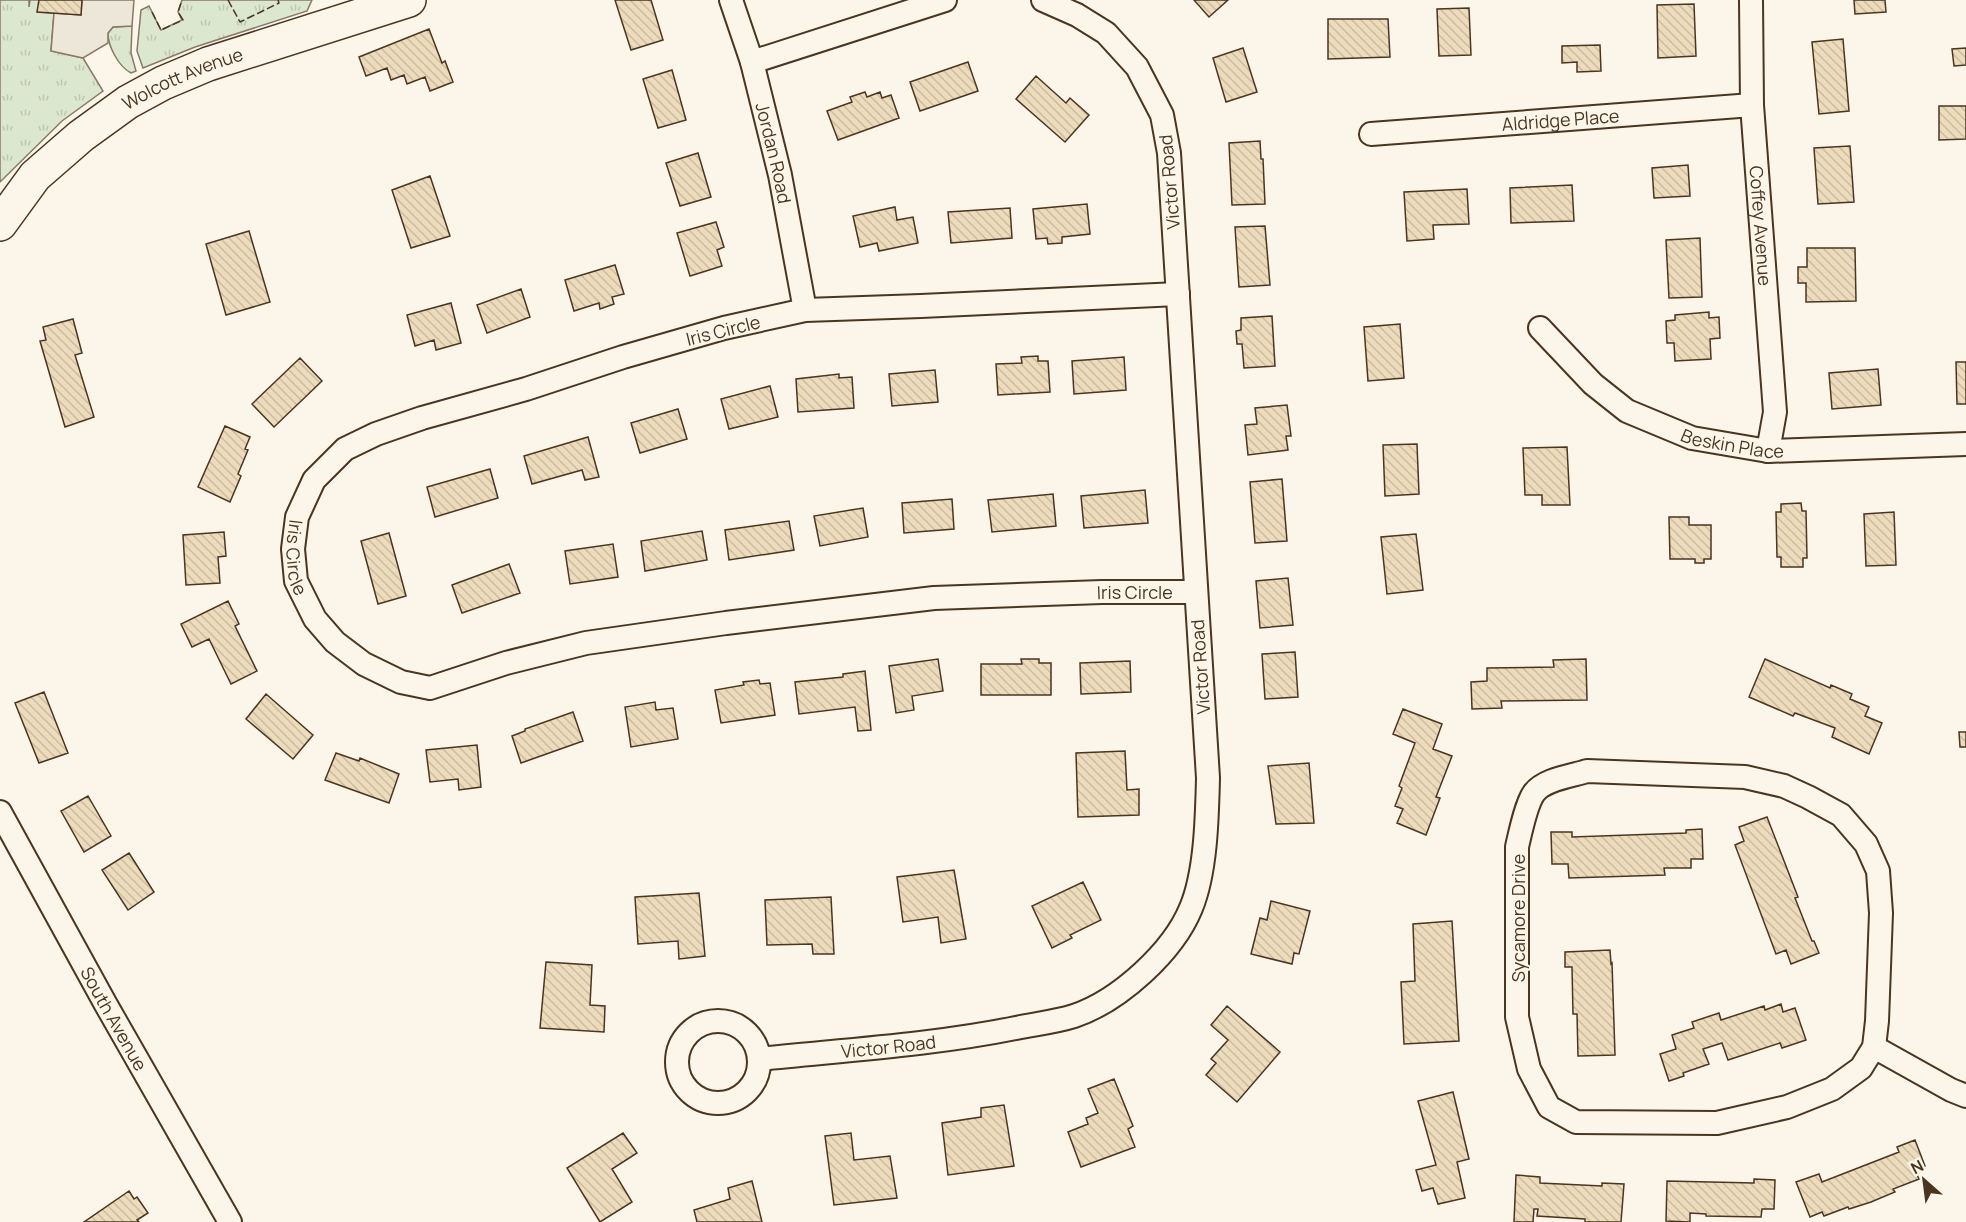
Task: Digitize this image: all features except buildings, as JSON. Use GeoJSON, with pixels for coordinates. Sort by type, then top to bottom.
{"type":"FeatureCollection","features":[{"type":"Feature","properties":{"kind":"main road","name":"Wolcott Avenue"},"geometry":{"type":"LineString","coordinates":[[0,224],[35,176],[81,135],[128,102],[163,83],[208,64],[409,0]]}},
{"type":"Feature","properties":{"kind":"street","name":"Jordan Road"},"geometry":{"type":"LineString","coordinates":[[731,0],[752,62],[780,174],[805,310]]}},
{"type":"Feature","properties":{"kind":"street"},"geometry":{"type":"LineString","coordinates":[[752,62],[945,0]]}},
{"type":"Feature","properties":{"kind":"street","name":"Victor Road"},"geometry":{"type":"LineString","coordinates":[[759,1059],[974,1036],[1074,1016],[1112,997],[1164,953],[1192,907],[1206,834],[1208,778],[1178,294],[1168,153],[1162,115],[1137,67],[1106,33],[1077,15],[1043,0]]}},
{"type":"Feature","properties":{"kind":"street","name":"Coffey Avenue"},"geometry":{"type":"LineString","coordinates":[[1751,0],[1752,105],[1775,412],[1768,451]]}},
{"type":"Feature","properties":{"kind":"street","name":"Aldridge Place"},"geometry":{"type":"LineString","coordinates":[[1371,134],[1752,105]]}},
{"type":"Feature","properties":{"kind":"street","name":"Iris Circle"},"geometry":{"type":"LineString","coordinates":[[1178,294],[805,310],[724,328],[623,357],[526,389],[422,418],[345,449],[314,480],[297,518],[293,549],[296,581],[315,619],[335,642],[364,664],[401,682],[430,688],[506,663],[586,643],[726,623],[934,598],[1102,592],[1195,592]]}},
{"type":"Feature","properties":{"kind":"street","name":"Beskin Place"},"geometry":{"type":"LineString","coordinates":[[1540,328],[1593,384],[1627,411],[1692,438],[1768,451],[1966,444]]}},
{"type":"Feature","properties":{"kind":"street","name":"Sycamore Drive"},"geometry":{"type":"LineString","coordinates":[[1587,771],[1745,777],[1784,786],[1808,796],[1841,815],[1866,844],[1878,871],[1881,913],[1874,1047],[1861,1068],[1832,1089],[1787,1107],[1717,1123],[1576,1122],[1549,1107],[1529,1069],[1517,1017],[1517,847],[1534,792],[1548,783],[1587,771]]}},
{"type":"Feature","properties":{"kind":"street","name":"South Avenue"},"geometry":{"type":"LineString","coordinates":[[0,812],[105,1003],[230,1222]]}},
{"type":"Feature","properties":{"kind":"street"},"geometry":{"type":"LineString","coordinates":[[1874,1047],[1966,1096]]}},
{"type":"Feature","properties":{"kind":"green space"},"geometry":{"type":"Polygon","coordinates":[[[0,0],[29,0],[29,7],[30,0],[39,0],[38,12],[54,13],[51,51],[83,58],[103,91],[62,121],[0,182],[0,0]]]}},
{"type":"Feature","properties":{"kind":"green space"},"geometry":{"type":"Polygon","coordinates":[[[182,0],[312,0],[307,11],[195,47],[143,68],[137,51],[141,10],[149,6],[161,30],[182,20],[178,12],[182,0]]]}},
{"type":"Feature","properties":{"kind":"green space"},"geometry":{"type":"Polygon","coordinates":[[[132,26],[131,53],[136,71],[131,73],[122,66],[115,55],[108,33],[113,27],[132,26]]]}},
{"type":"Feature","properties":{"kind":"shaded area"},"geometry":{"type":"Polygon","coordinates":[[[82,0],[134,0],[132,26],[113,27],[108,33],[108,43],[83,58],[51,51],[54,13],[81,15],[82,0]]]}},
{"type":"Feature","properties":{"kind":"fence"},"geometry":{"type":"LineString","coordinates":[[152,12],[161,30],[183,20],[178,12],[182,0]]}},
{"type":"Feature","properties":{"kind":"fence"},"geometry":{"type":"LineString","coordinates":[[228,0],[240,22],[279,3],[278,0]]}}]}
